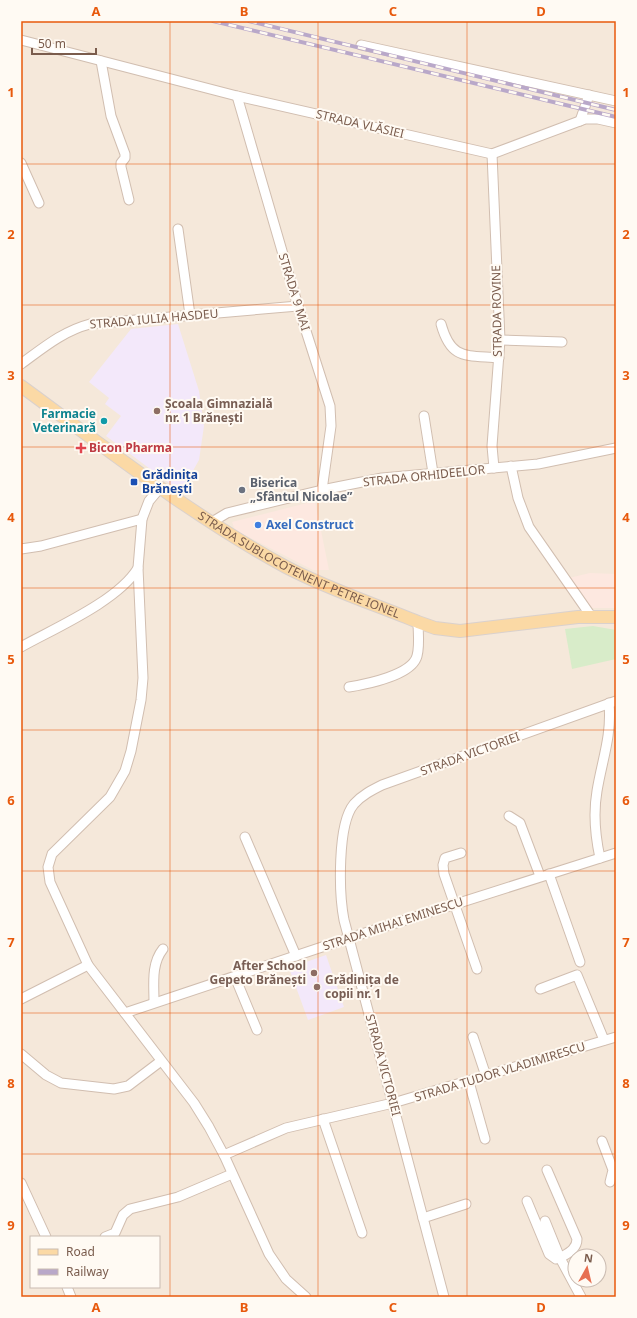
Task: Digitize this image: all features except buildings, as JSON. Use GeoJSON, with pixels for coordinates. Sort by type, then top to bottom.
{"type":"FeatureCollection","features":[{"type":"Feature","properties":{"kind":"main road","name":"STRADA SUBLOCOTENENT PETRE IONEL"},"geometry":{"type":"LineString","coordinates":[[21,386],[160,489],[212,522],[303,575],[418,622],[435,628],[460,631],[591,616],[616,617]]}},
{"type":"Feature","properties":{"kind":"street","name":"STRADA VLĂSIEI"},"geometry":{"type":"LineString","coordinates":[[21,40],[237,96],[492,154]]}},
{"type":"Feature","properties":{"kind":"street"},"geometry":{"type":"LineString","coordinates":[[361,45],[616,101]]}},
{"type":"Feature","properties":{"kind":"street"},"geometry":{"type":"LineString","coordinates":[[101,61],[111,116],[125,154],[121,167],[129,200]]}},
{"type":"Feature","properties":{"kind":"street"},"geometry":{"type":"LineString","coordinates":[[580,121],[589,95]]}},
{"type":"Feature","properties":{"kind":"street","name":"STRADA 9 MAI"},"geometry":{"type":"LineString","coordinates":[[237,96],[298,306],[332,415],[322,490]]}},
{"type":"Feature","properties":{"kind":"street"},"geometry":{"type":"LineString","coordinates":[[492,154],[580,121],[598,119],[616,123]]}},
{"type":"Feature","properties":{"kind":"street","name":"STRADA ROVINE"},"geometry":{"type":"LineString","coordinates":[[492,154],[500,340],[492,446],[494,468]]}},
{"type":"Feature","properties":{"kind":"street"},"geometry":{"type":"LineString","coordinates":[[21,163],[39,203]]}},
{"type":"Feature","properties":{"kind":"street"},"geometry":{"type":"LineString","coordinates":[[178,229],[190,315]]}},
{"type":"Feature","properties":{"kind":"street","name":"STRADA IULIA HASDEU"},"geometry":{"type":"LineString","coordinates":[[21,364],[60,336],[78,327],[90,324],[298,306]]}},
{"type":"Feature","properties":{"kind":"street"},"geometry":{"type":"LineString","coordinates":[[441,324],[447,342],[456,351],[468,355],[498,358]]}},
{"type":"Feature","properties":{"kind":"street"},"geometry":{"type":"LineString","coordinates":[[500,340],[562,342]]}},
{"type":"Feature","properties":{"kind":"street"},"geometry":{"type":"LineString","coordinates":[[424,416],[433,473]]}},
{"type":"Feature","properties":{"kind":"street","name":"STRADA ORHIDEELOR"},"geometry":{"type":"LineString","coordinates":[[212,522],[227,514],[322,490],[382,478],[554,461],[616,448]]}},
{"type":"Feature","properties":{"kind":"street"},"geometry":{"type":"LineString","coordinates":[[511,466],[518,498],[529,527],[591,616]]}},
{"type":"Feature","properties":{"kind":"street"},"geometry":{"type":"LineString","coordinates":[[160,489],[149,501],[142,519],[138,568],[143,655],[141,700],[131,751],[125,771],[110,797],[52,854],[48,867],[50,882],[88,965],[194,1103],[224,1155],[272,1259],[286,1279],[306,1297]]}},
{"type":"Feature","properties":{"kind":"street"},"geometry":{"type":"LineString","coordinates":[[21,549],[41,546],[142,519]]}},
{"type":"Feature","properties":{"kind":"street"},"geometry":{"type":"LineString","coordinates":[[21,647],[86,611],[126,584],[138,568]]}},
{"type":"Feature","properties":{"kind":"street"},"geometry":{"type":"LineString","coordinates":[[349,687],[366,684],[409,668],[417,657],[419,648],[418,622]]}},
{"type":"Feature","properties":{"kind":"street"},"geometry":{"type":"LineString","coordinates":[[600,858],[594,826],[595,811],[597,789],[608,740],[612,702]]}},
{"type":"Feature","properties":{"kind":"street","name":"STRADA VICTORIEI"},"geometry":{"type":"LineString","coordinates":[[444,1297],[349,938],[341,902],[342,852],[348,813],[364,794],[382,785],[612,702]]}},
{"type":"Feature","properties":{"kind":"street"},"geometry":{"type":"LineString","coordinates":[[509,816],[520,822],[580,962]]}},
{"type":"Feature","properties":{"kind":"street"},"geometry":{"type":"LineString","coordinates":[[245,837],[296,956]]}},
{"type":"Feature","properties":{"kind":"street"},"geometry":{"type":"LineString","coordinates":[[461,853],[445,858],[442,864],[477,969]]}},
{"type":"Feature","properties":{"kind":"street","name":"STRADA MIHAI EMINESCU"},"geometry":{"type":"LineString","coordinates":[[125,1013],[154,1002],[235,977],[349,938],[544,875],[615,855]]}},
{"type":"Feature","properties":{"kind":"street"},"geometry":{"type":"LineString","coordinates":[[154,1002],[155,965],[157,956],[163,949]]}},
{"type":"Feature","properties":{"kind":"street"},"geometry":{"type":"LineString","coordinates":[[21,999],[88,965]]}},
{"type":"Feature","properties":{"kind":"street"},"geometry":{"type":"LineString","coordinates":[[540,989],[577,975],[604,1040]]}},
{"type":"Feature","properties":{"kind":"street"},"geometry":{"type":"LineString","coordinates":[[235,977],[257,1030]]}},
{"type":"Feature","properties":{"kind":"street"},"geometry":{"type":"LineString","coordinates":[[472,1037],[486,1076]]}},
{"type":"Feature","properties":{"kind":"street","name":"STRADA TUDOR VLADIMIRESCU"},"geometry":{"type":"LineString","coordinates":[[224,1155],[286,1128],[393,1103],[469,1082],[616,1037]]}},
{"type":"Feature","properties":{"kind":"street"},"geometry":{"type":"LineString","coordinates":[[21,1054],[46,1076],[61,1083],[114,1089],[128,1086],[161,1061]]}},
{"type":"Feature","properties":{"kind":"street"},"geometry":{"type":"LineString","coordinates":[[469,1082],[485,1139]]}},
{"type":"Feature","properties":{"kind":"street"},"geometry":{"type":"LineString","coordinates":[[323,1119],[362,1233]]}},
{"type":"Feature","properties":{"kind":"street"},"geometry":{"type":"LineString","coordinates":[[602,1142],[614,1169],[610,1182]]}},
{"type":"Feature","properties":{"kind":"street"},"geometry":{"type":"LineString","coordinates":[[527,1201],[549,1254],[556,1259],[575,1248],[577,1239],[547,1170]]}},
{"type":"Feature","properties":{"kind":"street"},"geometry":{"type":"LineString","coordinates":[[106,1236],[115,1232],[126,1211],[178,1197],[232,1174]]}},
{"type":"Feature","properties":{"kind":"street"},"geometry":{"type":"LineString","coordinates":[[21,1183],[46,1236]]}},
{"type":"Feature","properties":{"kind":"street"},"geometry":{"type":"LineString","coordinates":[[423,1218],[466,1204]]}},
{"type":"Feature","properties":{"kind":"street"},"geometry":{"type":"LineString","coordinates":[[545,1221],[560,1258],[580,1297]]}},
{"type":"Feature","properties":{"kind":"shaded area"},"geometry":{"type":"Polygon","coordinates":[[[21,21],[616,21],[616,1297],[21,1297],[21,21]]]}},
{"type":"Feature","properties":{"kind":"shaded area"},"geometry":{"type":"Polygon","coordinates":[[[178,324],[199,391],[204,426],[199,460],[181,492],[106,436],[121,416],[105,404],[109,398],[89,382],[131,329],[178,324]]]}},
{"type":"Feature","properties":{"kind":"shaded area","name":"Axel Construct"},"geometry":{"type":"Polygon","coordinates":[[[315,501],[329,570],[313,570],[235,530],[232,522],[315,501]]]}},
{"type":"Feature","properties":{"kind":"shaded area"},"geometry":{"type":"Polygon","coordinates":[[[590,573],[616,574],[616,608],[588,608],[569,578],[590,573]]]}},
{"type":"Feature","properties":{"kind":"shaded area","name":"Grădinița de copii nr. 1"},"geometry":{"type":"Polygon","coordinates":[[[326,955],[344,1007],[308,1020],[289,968],[326,955]]]}},
{"type":"Feature","properties":{"kind":"green space"},"geometry":{"type":"Polygon","coordinates":[[[593,626],[616,630],[616,659],[572,669],[565,629],[593,626]]]}},
{"type":"Feature","properties":{"kind":"railway"},"geometry":{"type":"LineString","coordinates":[[213,21],[616,117]]}},
{"type":"Feature","properties":{"kind":"railway"},"geometry":{"type":"LineString","coordinates":[[249,21],[616,110]]}},
{"type":"Feature","properties":{"kind":"place","name":"Școala Gimnazială nr. 1 Brănești"},"geometry":{"type":"Point","coordinates":[157,411]}},
{"type":"Feature","properties":{"kind":"place","name":"Farmacie Veterinară"},"geometry":{"type":"Point","coordinates":[104,421]}},
{"type":"Feature","properties":{"kind":"place","name":"Bicon Pharma"},"geometry":{"type":"Point","coordinates":[81,448]}},
{"type":"Feature","properties":{"kind":"place","name":"Grădinița Brănești"},"geometry":{"type":"Point","coordinates":[134,482]}},
{"type":"Feature","properties":{"kind":"place","name":"Biserica „Sfântul Nicolae”"},"geometry":{"type":"Point","coordinates":[242,490]}},
{"type":"Feature","properties":{"kind":"place","name":"Axel Construct"},"geometry":{"type":"Point","coordinates":[258,525]}},
{"type":"Feature","properties":{"kind":"place","name":"After School Gepeto Brănești"},"geometry":{"type":"Point","coordinates":[314,973]}},
{"type":"Feature","properties":{"kind":"place","name":"Grădinița de copii nr. 1"},"geometry":{"type":"Point","coordinates":[317,987]}}]}
